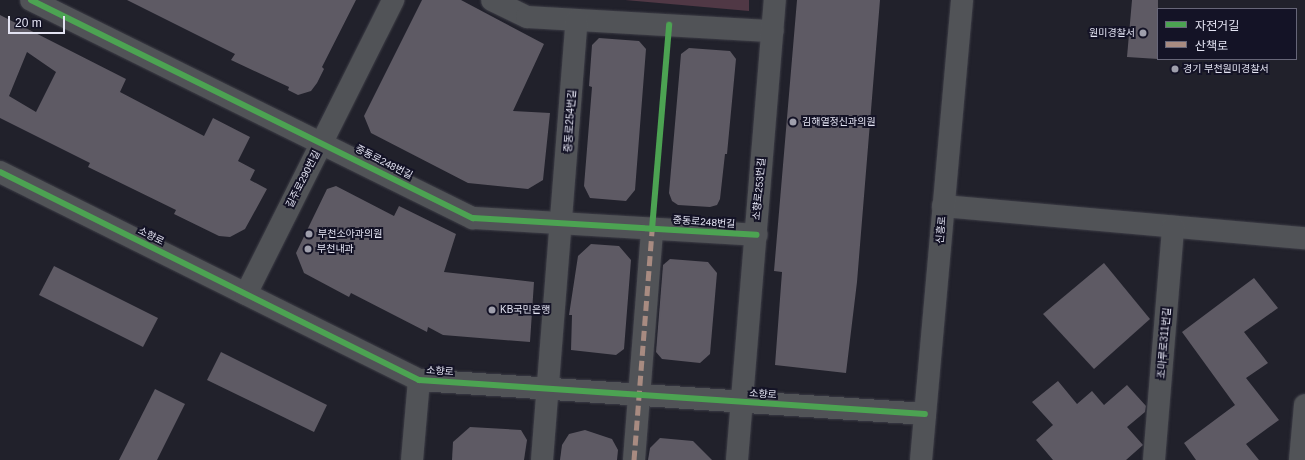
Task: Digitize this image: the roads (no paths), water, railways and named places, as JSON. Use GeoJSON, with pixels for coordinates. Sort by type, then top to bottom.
{"type":"FeatureCollection","features":[{"type":"Feature","properties":{"kind":"street","name":"중동로248번길"},"geometry":{"type":"LineString","coordinates":[[31,0],[322,142],[473,218],[756,235]]}},
{"type":"Feature","properties":{"kind":"street","name":"길주로290번길"},"geometry":{"type":"LineString","coordinates":[[246,294],[393,0]]}},
{"type":"Feature","properties":{"kind":"street"},"geometry":{"type":"LineString","coordinates":[[492,0],[527,17],[773,31]]}},
{"type":"Feature","properties":{"kind":"street","name":"소향로253번길"},"geometry":{"type":"LineString","coordinates":[[737,460],[775,0]]}},
{"type":"Feature","properties":{"kind":"street","name":"신흥로"},"geometry":{"type":"LineString","coordinates":[[922,460],[962,0]]}},
{"type":"Feature","properties":{"kind":"street","name":"중동로254번길"},"geometry":{"type":"LineString","coordinates":[[563,223],[577,20]]}},
{"type":"Feature","properties":{"kind":"street","name":"소향로"},"geometry":{"type":"LineString","coordinates":[[0,172],[419,380],[742,403],[925,414]]}},
{"type":"Feature","properties":{"kind":"street"},"geometry":{"type":"LineString","coordinates":[[943,206],[1305,238]]}},
{"type":"Feature","properties":{"kind":"street"},"geometry":{"type":"LineString","coordinates":[[542,460],[563,223]]}},
{"type":"Feature","properties":{"kind":"street","name":"조마루로311번길"},"geometry":{"type":"LineString","coordinates":[[1154,460],[1173,227]]}},
{"type":"Feature","properties":{"kind":"street"},"geometry":{"type":"LineString","coordinates":[[634,460],[652,229]]}},
{"type":"Feature","properties":{"kind":"street"},"geometry":{"type":"LineString","coordinates":[[412,460],[419,380]]}},
{"type":"Feature","properties":{"kind":"street"},"geometry":{"type":"LineString","coordinates":[[1300,460],[1305,405]]}},
{"type":"Feature","properties":{"kind":"place","name":"원미경찰서"},"geometry":{"type":"Point","coordinates":[1143,33]}},
{"type":"Feature","properties":{"kind":"place","name":"경기 부천원미경찰서"},"geometry":{"type":"Point","coordinates":[1175,69]}},
{"type":"Feature","properties":{"kind":"place","name":"김해열정신과의원"},"geometry":{"type":"Point","coordinates":[793,122]}},
{"type":"Feature","properties":{"kind":"place","name":"부천소아과의원"},"geometry":{"type":"Point","coordinates":[309,234]}},
{"type":"Feature","properties":{"kind":"place","name":"부천내과"},"geometry":{"type":"Point","coordinates":[308,249]}},
{"type":"Feature","properties":{"kind":"place","name":"KB국민은행"},"geometry":{"type":"Point","coordinates":[492,310]}}]}
